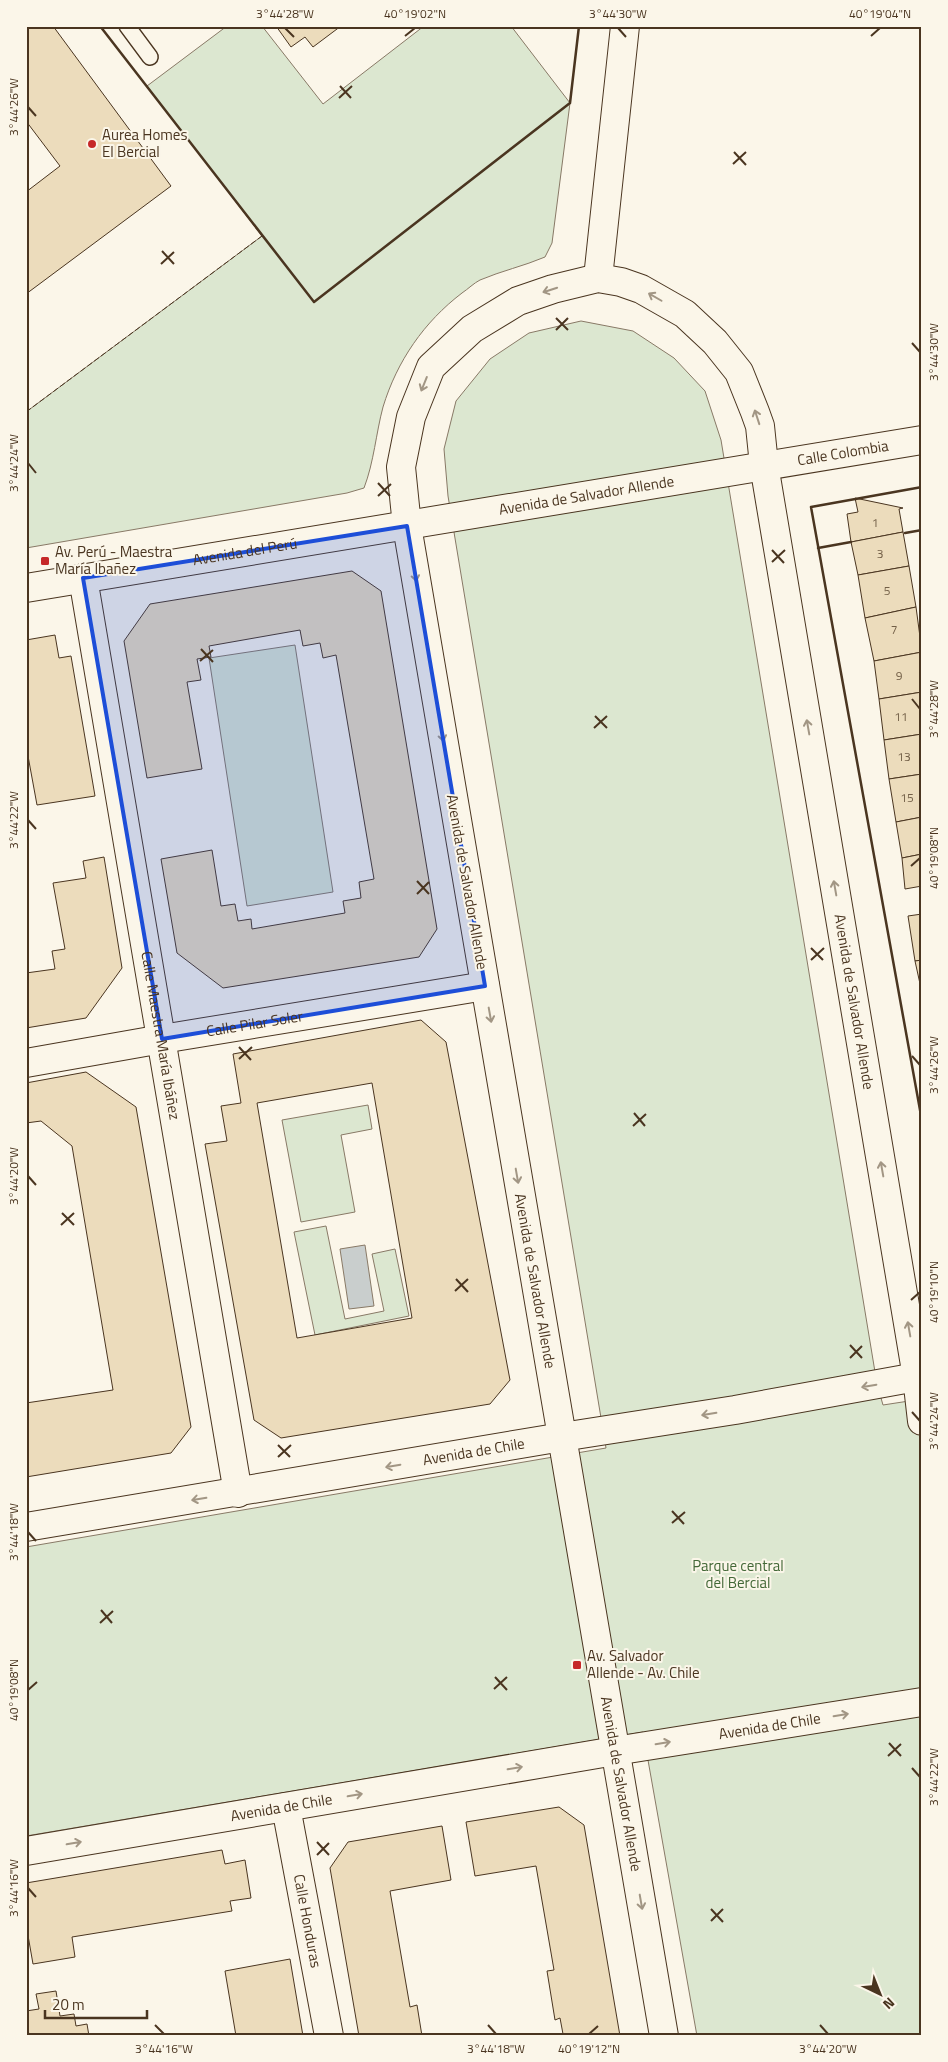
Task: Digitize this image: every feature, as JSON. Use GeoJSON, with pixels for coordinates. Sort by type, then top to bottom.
{"type":"FeatureCollection","features":[{"type":"Feature","properties":{"kind":"street"},"geometry":{"type":"LineString","coordinates":[[598,278],[626,26]]}},
{"type":"Feature","properties":{"kind":"street","name":"Avenida de Salvador Allende"},"geometry":{"type":"LineString","coordinates":[[664,2036],[406,526],[401,467],[411,417],[431,367],[472,329],[518,301],[553,289],[598,278],[621,282],[641,289],[685,314],[716,342],[739,372],[755,412],[760,426],[764,465],[919,1377],[922,1421]]}},
{"type":"Feature","properties":{"kind":"street","name":"Calle Colombia"},"geometry":{"type":"LineString","coordinates":[[764,465],[922,440]]}},
{"type":"Feature","properties":{"kind":"street","name":"Avenida de Salvador Allende"},"geometry":{"type":"LineString","coordinates":[[406,526],[764,465]]}},
{"type":"Feature","properties":{"kind":"street","name":"Avenida del Perú"},"geometry":{"type":"LineString","coordinates":[[26,588],[406,526]]}},
{"type":"Feature","properties":{"kind":"street","name":"Calle Maestra María Ibáñez"},"geometry":{"type":"LineString","coordinates":[[83,578],[238,1493]]}},
{"type":"Feature","properties":{"kind":"street","name":"Calle Pilar Soler"},"geometry":{"type":"LineString","coordinates":[[26,1063],[162,1038],[485,986]]}},
{"type":"Feature","properties":{"kind":"street","name":"Avenida de Chile"},"geometry":{"type":"LineString","coordinates":[[26,1527],[238,1493],[562,1437],[736,1410],[919,1377]]}},
{"type":"Feature","properties":{"kind":"street","name":"Avenida de Chile"},"geometry":{"type":"LineString","coordinates":[[26,1851],[615,1751],[922,1702]]}},
{"type":"Feature","properties":{"kind":"street","name":"Calle Honduras"},"geometry":{"type":"LineString","coordinates":[[286,1807],[329,2036]]}},
{"type":"Feature","properties":{"kind":"lane"},"geometry":{"type":"LineString","coordinates":[[127,26],[150,57]]}},
{"type":"Feature","properties":{"kind":"highlighted area"},"geometry":{"type":"Polygon","coordinates":[[[407,526],[485,986],[162,1039],[83,578],[407,526]]]}},
{"type":"Feature","properties":{"kind":"green space"},"geometry":{"type":"Polygon","coordinates":[[[227,26],[262,26],[323,104],[424,26],[511,26],[570,103],[552,243],[545,257],[480,280],[448,304],[424,330],[404,358],[389,390],[383,407],[364,488],[347,493],[26,548],[26,412],[262,236],[147,86],[227,26]]]}},
{"type":"Feature","properties":{"kind":"green space","name":"Parque central del Bercial"},"geometry":{"type":"Polygon","coordinates":[[[581,321],[633,331],[674,358],[705,391],[721,440],[877,1384],[883,1405],[922,1399],[922,2036],[697,2036],[643,1732],[26,1836],[26,1547],[606,1448],[448,496],[444,449],[456,401],[490,359],[529,333],[581,321]]]}},
{"type":"Feature","properties":{"kind":"green space"},"geometry":{"type":"Polygon","coordinates":[[[295,645],[333,892],[247,906],[209,658],[295,645]]]}},
{"type":"Feature","properties":{"kind":"green space"},"geometry":{"type":"Polygon","coordinates":[[[368,1105],[372,1129],[341,1135],[355,1212],[301,1222],[282,1120],[368,1105]]]}},
{"type":"Feature","properties":{"kind":"green space"},"geometry":{"type":"Polygon","coordinates":[[[326,1226],[345,1319],[384,1311],[372,1254],[395,1249],[409,1316],[315,1335],[294,1232],[326,1226]]]}},
{"type":"Feature","properties":{"kind":"shaded area"},"geometry":{"type":"Polygon","coordinates":[[[365,1245],[374,1306],[349,1309],[340,1249],[365,1245]]]}},
{"type":"Feature","properties":{"kind":"building","name":"Aurea Homes El Bercial"},"geometry":{"type":"Polygon","coordinates":[[[26,26],[53,26],[171,186],[26,294],[26,192],[60,166],[26,121],[26,26]]]}},
{"type":"Feature","properties":{"kind":"building"},"geometry":{"type":"Polygon","coordinates":[[[276,26],[341,26],[313,47],[305,37],[291,47],[276,26]]]}},
{"type":"Feature","properties":{"kind":"building"},"geometry":{"type":"Polygon","coordinates":[[[855,498],[903,508],[899,509],[903,532],[851,542],[847,514],[858,512],[855,498]]]}},
{"type":"Feature","properties":{"kind":"building"},"geometry":{"type":"Polygon","coordinates":[[[903,532],[909,566],[858,575],[851,542],[903,532]]]}},
{"type":"Feature","properties":{"kind":"building"},"geometry":{"type":"Polygon","coordinates":[[[909,566],[916,607],[865,618],[858,575],[909,566]]]}},
{"type":"Feature","properties":{"kind":"building"},"geometry":{"type":"Polygon","coordinates":[[[352,571],[381,591],[437,929],[419,957],[223,988],[177,953],[161,859],[212,850],[221,906],[235,904],[238,921],[251,919],[252,929],[345,913],[343,901],[361,898],[359,882],[374,879],[336,655],[323,658],[320,643],[303,646],[300,630],[209,646],[211,657],[197,659],[201,680],[187,682],[202,769],[147,778],[124,641],[150,604],[352,571]]]}},
{"type":"Feature","properties":{"kind":"building"},"geometry":{"type":"Polygon","coordinates":[[[916,607],[922,652],[874,661],[865,618],[916,607]]]}},
{"type":"Feature","properties":{"kind":"building"},"geometry":{"type":"Polygon","coordinates":[[[55,635],[59,658],[71,656],[95,796],[37,805],[26,745],[26,640],[55,635]]]}},
{"type":"Feature","properties":{"kind":"building"},"geometry":{"type":"Polygon","coordinates":[[[922,652],[922,692],[879,699],[874,661],[922,652]]]}},
{"type":"Feature","properties":{"kind":"building"},"geometry":{"type":"Polygon","coordinates":[[[922,692],[922,734],[884,740],[879,699],[922,692]]]}},
{"type":"Feature","properties":{"kind":"building"},"geometry":{"type":"Polygon","coordinates":[[[922,734],[922,774],[889,779],[884,740],[922,734]]]}},
{"type":"Feature","properties":{"kind":"building"},"geometry":{"type":"Polygon","coordinates":[[[922,774],[922,817],[896,822],[889,779],[922,774]]]}},
{"type":"Feature","properties":{"kind":"building"},"geometry":{"type":"Polygon","coordinates":[[[922,817],[922,854],[902,858],[896,822],[922,817]]]}},
{"type":"Feature","properties":{"kind":"building"},"geometry":{"type":"Polygon","coordinates":[[[922,854],[922,886],[905,889],[902,858],[922,854]]]}},
{"type":"Feature","properties":{"kind":"building"},"geometry":{"type":"Polygon","coordinates":[[[104,857],[122,968],[86,1018],[26,1028],[26,973],[55,969],[52,951],[65,949],[53,883],[86,878],[83,861],[104,857]]]}},
{"type":"Feature","properties":{"kind":"building"},"geometry":{"type":"Polygon","coordinates":[[[922,914],[922,960],[915,961],[908,916],[922,914]]]}},
{"type":"Feature","properties":{"kind":"building"},"geometry":{"type":"Polygon","coordinates":[[[922,960],[922,993],[915,961],[922,960]]]}},
{"type":"Feature","properties":{"kind":"building"},"geometry":{"type":"Polygon","coordinates":[[[421,1020],[446,1042],[510,1380],[490,1404],[281,1438],[254,1420],[205,1144],[227,1141],[221,1106],[241,1103],[233,1054],[421,1020]],[[372,1083],[257,1103],[297,1338],[412,1318],[372,1083]]]}},
{"type":"Feature","properties":{"kind":"building"},"geometry":{"type":"Polygon","coordinates":[[[86,1072],[136,1107],[191,1427],[171,1453],[26,1477],[26,1403],[113,1390],[72,1146],[41,1121],[26,1123],[26,1083],[86,1072]]]}},
{"type":"Feature","properties":{"kind":"building"},"geometry":{"type":"Polygon","coordinates":[[[559,1807],[584,1825],[620,2036],[560,2036],[563,2034],[560,2018],[555,2020],[547,1971],[554,1970],[536,1866],[475,1876],[466,1822],[559,1807]]]}},
{"type":"Feature","properties":{"kind":"building"},"geometry":{"type":"Polygon","coordinates":[[[442,1826],[451,1880],[390,1891],[410,2007],[417,2005],[422,2036],[359,2036],[330,1868],[348,1842],[442,1826]]]}},
{"type":"Feature","properties":{"kind":"building"},"geometry":{"type":"Polygon","coordinates":[[[222,1850],[225,1864],[245,1860],[251,1898],[230,1901],[232,1911],[72,1937],[75,1957],[33,1964],[26,1924],[26,1883],[222,1850]]]}},
{"type":"Feature","properties":{"kind":"building"},"geometry":{"type":"Polygon","coordinates":[[[290,1959],[303,2036],[236,2036],[225,1971],[290,1959]]]}},
{"type":"Feature","properties":{"kind":"building"},"geometry":{"type":"Polygon","coordinates":[[[56,1991],[60,2016],[74,2014],[76,2026],[87,2024],[89,2036],[29,2036],[26,2011],[39,2009],[36,1994],[56,1991]]]}},
{"type":"Feature","properties":{"kind":"fence"},"geometry":{"type":"LineString","coordinates":[[26,412],[262,236]]}},
{"type":"Feature","properties":{"kind":"wall"},"geometry":{"type":"LineString","coordinates":[[100,26],[314,302],[570,103],[579,26]]}},
{"type":"Feature","properties":{"kind":"wall"},"geometry":{"type":"LineString","coordinates":[[922,487],[811,507],[922,1121]]}},
{"type":"Feature","properties":{"kind":"wall"},"geometry":{"type":"LineString","coordinates":[[905,533],[922,530]]}},
{"type":"Feature","properties":{"kind":"wall"},"geometry":{"type":"LineString","coordinates":[[818,548],[851,542]]}},
{"type":"Feature","properties":{"kind":"place","name":"Aurea Homes El Bercial"},"geometry":{"type":"Point","coordinates":[92,144]}},
{"type":"Feature","properties":{"kind":"place","name":"Av. Perú - Maestra María Ibañez"},"geometry":{"type":"Point","coordinates":[45,561]}},
{"type":"Feature","properties":{"kind":"place","name":"Av. Salvador Allende - Av. Chile"},"geometry":{"type":"Point","coordinates":[577,1665]}}]}
